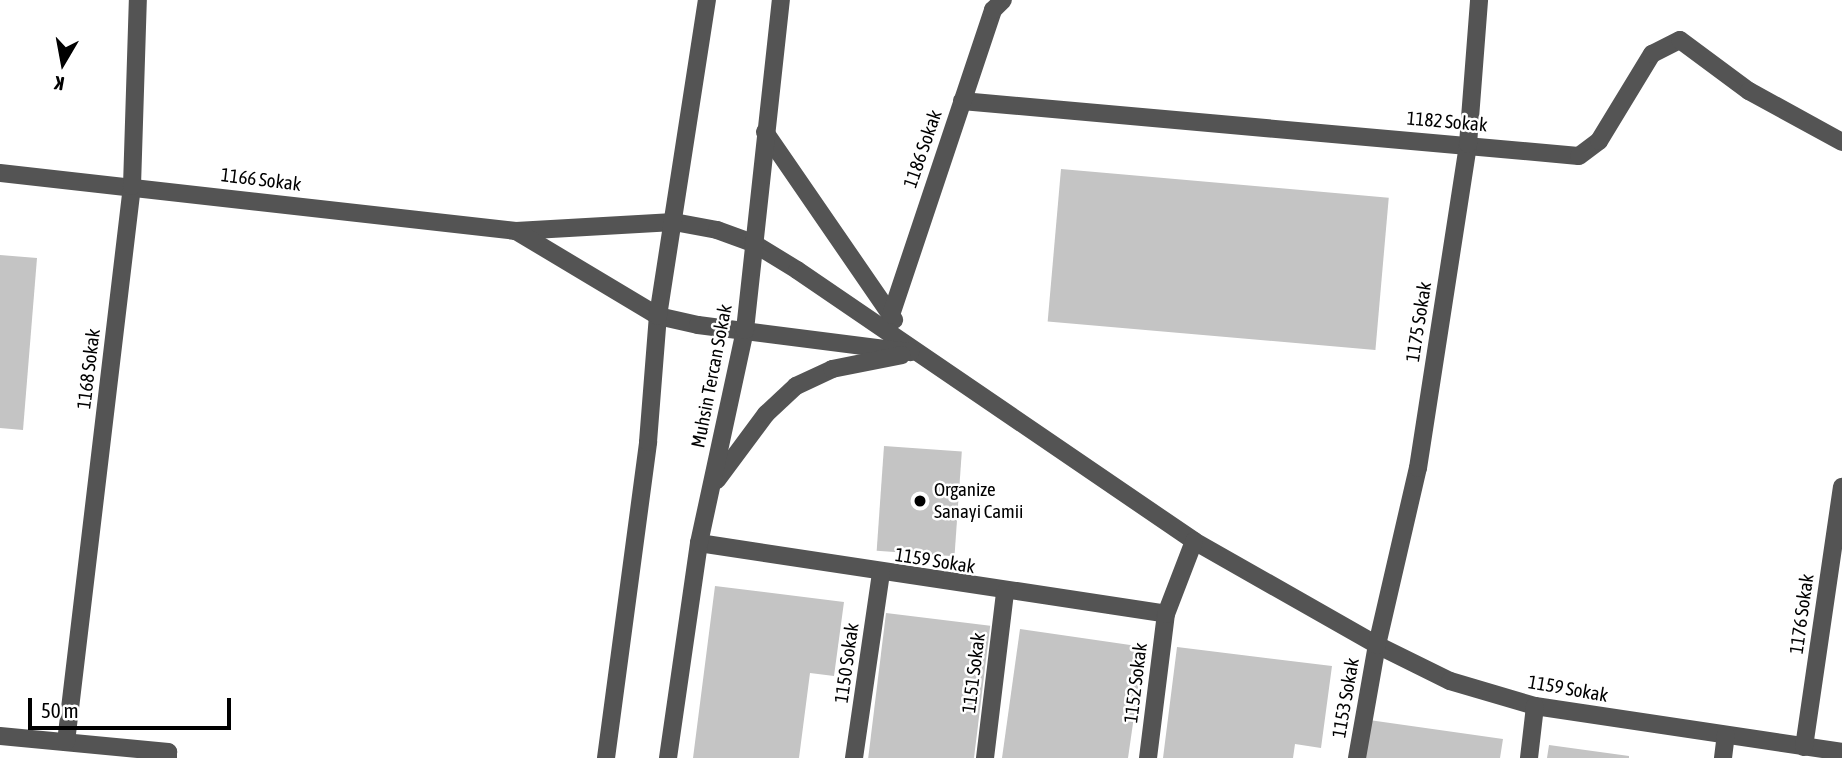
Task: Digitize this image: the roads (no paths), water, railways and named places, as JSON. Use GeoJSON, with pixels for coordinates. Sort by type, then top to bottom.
{"type":"FeatureCollection","features":[{"type":"Feature","properties":{"kind":"street","name":"1168 Sokak"},"geometry":{"type":"LineString","coordinates":[[66,742],[132,186],[138,0]]}},
{"type":"Feature","properties":{"kind":"street"},"geometry":{"type":"LineString","coordinates":[[606,758],[648,442],[658,316],[707,0]]}},
{"type":"Feature","properties":{"kind":"street","name":"Muhsin Tercan Sokak"},"geometry":{"type":"LineString","coordinates":[[668,758],[699,543],[745,330],[781,0]]}},
{"type":"Feature","properties":{"kind":"street","name":"1186 Sokak"},"geometry":{"type":"LineString","coordinates":[[891,314],[992,10],[1003,0]]}},
{"type":"Feature","properties":{"kind":"street","name":"1175 Sokak"},"geometry":{"type":"LineString","coordinates":[[1377,646],[1418,468],[1468,144],[1479,0]]}},
{"type":"Feature","properties":{"kind":"street","name":"1182 Sokak"},"geometry":{"type":"LineString","coordinates":[[962,101],[1579,156],[1599,141],[1652,54],[1680,40],[1749,91],[1842,142]]}},
{"type":"Feature","properties":{"kind":"street"},"geometry":{"type":"LineString","coordinates":[[711,488],[766,414],[796,386],[832,369],[915,352],[765,132]]}},
{"type":"Feature","properties":{"kind":"street","name":"1166 Sokak"},"geometry":{"type":"LineString","coordinates":[[0,173],[516,231],[674,222],[753,243],[915,352]]}},
{"type":"Feature","properties":{"kind":"street","name":"1166 Sokak"},"geometry":{"type":"LineString","coordinates":[[516,231],[658,316],[915,352]]}},
{"type":"Feature","properties":{"kind":"street","name":"1159 Sokak"},"geometry":{"type":"LineString","coordinates":[[915,352],[1194,541],[1377,646],[1450,681],[1535,706],[1842,752]]}},
{"type":"Feature","properties":{"kind":"street","name":"1176 Sokak"},"geometry":{"type":"LineString","coordinates":[[1804,747],[1842,487]]}},
{"type":"Feature","properties":{"kind":"street","name":"1152 Sokak"},"geometry":{"type":"LineString","coordinates":[[1148,758],[1166,614],[1194,541]]}},
{"type":"Feature","properties":{"kind":"street","name":"1159 Sokak"},"geometry":{"type":"LineString","coordinates":[[699,543],[881,574],[1166,614]]}},
{"type":"Feature","properties":{"kind":"street","name":"1150 Sokak"},"geometry":{"type":"LineString","coordinates":[[854,758],[881,574]]}},
{"type":"Feature","properties":{"kind":"street","name":"1151 Sokak"},"geometry":{"type":"LineString","coordinates":[[985,758],[1005,592]]}},
{"type":"Feature","properties":{"kind":"street","name":"1153 Sokak"},"geometry":{"type":"LineString","coordinates":[[1357,758],[1377,646]]}},
{"type":"Feature","properties":{"kind":"street"},"geometry":{"type":"LineString","coordinates":[[1529,758],[1535,706]]}},
{"type":"Feature","properties":{"kind":"street"},"geometry":{"type":"LineString","coordinates":[[1723,758],[1726,735]]}},
{"type":"Feature","properties":{"kind":"street"},"geometry":{"type":"LineString","coordinates":[[0,736],[168,755]]}},
{"type":"Feature","properties":{"kind":"place","name":"Organize Sanayi Camii"},"geometry":{"type":"Point","coordinates":[920,501]}}]}
